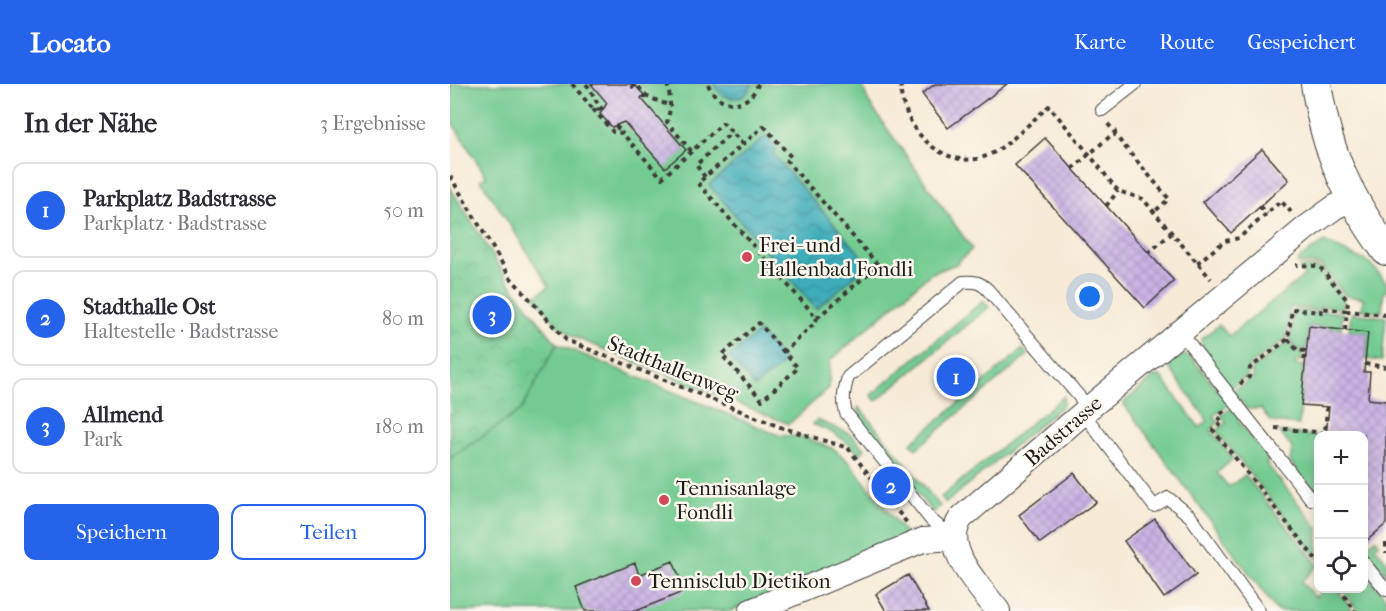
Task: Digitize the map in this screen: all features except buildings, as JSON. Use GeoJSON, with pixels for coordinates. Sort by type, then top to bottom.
{"type":"FeatureCollection","features":[{"type":"Feature","properties":{"kind":"street"},"geometry":{"type":"LineString","coordinates":[[1316,84],[1333,156],[1353,198],[1386,250]]}},
{"type":"Feature","properties":{"kind":"street","name":"Badstrasse"},"geometry":{"type":"LineString","coordinates":[[954,538],[955,530],[961,519],[1086,410],[1306,228],[1335,207],[1353,198]]}},
{"type":"Feature","properties":{"kind":"street"},"geometry":{"type":"LineString","coordinates":[[751,611],[923,540],[954,538],[956,550],[963,564],[998,611]]}},
{"type":"Feature","properties":{"kind":"lane"},"geometry":{"type":"LineString","coordinates":[[1102,110],[1135,84]]}},
{"type":"Feature","properties":{"kind":"lane"},"geometry":{"type":"LineString","coordinates":[[954,538],[931,520],[846,413],[843,404],[848,377],[963,282],[974,281],[982,284],[988,290],[1086,410],[1154,506],[1168,498],[1190,516],[1259,611]]}},
{"type":"Feature","properties":{"kind":"lane"},"geometry":{"type":"LineString","coordinates":[[1180,333],[1311,499]]}},
{"type":"Feature","properties":{"kind":"lane"},"geometry":{"type":"LineString","coordinates":[[1368,568],[1386,590]]}},
{"type":"Feature","properties":{"kind":"path"},"geometry":{"type":"LineString","coordinates":[[572,84],[613,132],[622,133]]}},
{"type":"Feature","properties":{"kind":"path"},"geometry":{"type":"LineString","coordinates":[[586,84],[592,91],[595,102],[603,110],[593,109]]}},
{"type":"Feature","properties":{"kind":"path"},"geometry":{"type":"LineString","coordinates":[[634,85],[637,84],[645,95],[643,98],[671,106]]}},
{"type":"Feature","properties":{"kind":"path"},"geometry":{"type":"LineString","coordinates":[[667,84],[671,106],[667,122],[692,152]]}},
{"type":"Feature","properties":{"kind":"path"},"geometry":{"type":"LineString","coordinates":[[708,84],[713,94],[719,99],[733,103],[740,103],[751,97],[758,84]]}},
{"type":"Feature","properties":{"kind":"path"},"geometry":{"type":"LineString","coordinates":[[901,84],[903,105],[909,122],[936,150],[963,160],[991,155],[1049,106],[1118,191],[1143,199],[1225,295]]}},
{"type":"Feature","properties":{"kind":"path"},"geometry":{"type":"LineString","coordinates":[[615,126],[662,178],[723,123],[743,144]]}},
{"type":"Feature","properties":{"kind":"path"},"geometry":{"type":"LineString","coordinates":[[784,352],[815,323],[817,318],[878,265],[787,161],[791,157],[764,126],[698,183],[817,318]]}},
{"type":"Feature","properties":{"kind":"path"},"geometry":{"type":"LineString","coordinates":[[705,177],[696,165],[732,132]]}},
{"type":"Feature","properties":{"kind":"path"},"geometry":{"type":"LineString","coordinates":[[1114,132],[1169,199],[1154,212]]}},
{"type":"Feature","properties":{"kind":"path"},"geometry":{"type":"LineString","coordinates":[[1072,169],[1089,154]]}},
{"type":"Feature","properties":{"kind":"path","name":"Stadthallenweg"},"geometry":{"type":"LineString","coordinates":[[450,176],[510,277],[566,340],[780,427],[848,448],[923,540]]}},
{"type":"Feature","properties":{"kind":"path"},"geometry":{"type":"LineString","coordinates":[[1106,206],[1118,191]]}},
{"type":"Feature","properties":{"kind":"path"},"geometry":{"type":"LineString","coordinates":[[1197,263],[1225,241],[1239,238],[1281,201],[1306,228]]}},
{"type":"Feature","properties":{"kind":"path"},"geometry":{"type":"LineString","coordinates":[[1260,207],[1266,214]]}},
{"type":"Feature","properties":{"kind":"path"},"geometry":{"type":"LineString","coordinates":[[1148,253],[1172,233]]}},
{"type":"Feature","properties":{"kind":"path"},"geometry":{"type":"LineString","coordinates":[[1276,252],[1288,265],[1319,266],[1348,301],[1345,330]]}},
{"type":"Feature","properties":{"kind":"path"},"geometry":{"type":"LineString","coordinates":[[1227,393],[1249,377],[1250,368],[1288,339],[1292,309],[1321,312],[1322,308],[1386,315]]}},
{"type":"Feature","properties":{"kind":"path"},"geometry":{"type":"LineString","coordinates":[[759,323],[784,352],[798,368],[762,400],[722,355],[759,323]]}},
{"type":"Feature","properties":{"kind":"path"},"geometry":{"type":"LineString","coordinates":[[1288,339],[1297,350],[1305,351],[1305,363]]}},
{"type":"Feature","properties":{"kind":"path"},"geometry":{"type":"LineString","coordinates":[[1365,364],[1386,367]]}},
{"type":"Feature","properties":{"kind":"path"},"geometry":{"type":"LineString","coordinates":[[1262,438],[1276,427],[1325,433],[1327,407]]}},
{"type":"Feature","properties":{"kind":"path"},"geometry":{"type":"LineString","coordinates":[[1219,415],[1218,417],[1223,422],[1213,430],[1314,557]]}},
{"type":"Feature","properties":{"kind":"path"},"geometry":{"type":"LineString","coordinates":[[1386,543],[1386,553]]}},
{"type":"Feature","properties":{"kind":"path"},"geometry":{"type":"LineString","coordinates":[[1342,593],[1355,611]]}},
{"type":"Feature","properties":{"kind":"green space","name":"Frei- und Hallenbad Fondli"},"geometry":{"type":"Polygon","coordinates":[[[450,84],[862,84],[869,103],[972,249],[956,264],[930,274],[830,361],[829,388],[789,424],[574,337],[557,325],[535,296],[549,286],[481,180],[486,176],[450,119],[450,84]]]}},
{"type":"Feature","properties":{"kind":"green space"},"geometry":{"type":"Polygon","coordinates":[[[450,187],[511,285],[557,344],[521,410],[450,458],[450,187]]]}},
{"type":"Feature","properties":{"kind":"green space"},"geometry":{"type":"Polygon","coordinates":[[[1324,242],[1370,263],[1386,282],[1382,312],[1362,310],[1363,298],[1346,296],[1320,265],[1297,263],[1301,257],[1324,242]]]}},
{"type":"Feature","properties":{"kind":"green space"},"geometry":{"type":"Polygon","coordinates":[[[1299,267],[1319,268],[1344,299],[1343,309],[1321,306],[1320,310],[1290,307],[1287,338],[1248,367],[1247,376],[1230,388],[1207,358],[1201,339],[1219,325],[1229,336],[1305,275],[1299,267]]]}},
{"type":"Feature","properties":{"kind":"green space"},"geometry":{"type":"Polygon","coordinates":[[[983,301],[989,307],[876,401],[871,395],[983,301]]]}},
{"type":"Feature","properties":{"kind":"green space"},"geometry":{"type":"Polygon","coordinates":[[[1293,310],[1343,313],[1341,329],[1309,326],[1306,350],[1297,349],[1290,340],[1293,310]]]}},
{"type":"Feature","properties":{"kind":"green space"},"geometry":{"type":"Polygon","coordinates":[[[1351,313],[1386,317],[1382,361],[1366,359],[1368,333],[1349,331],[1351,313]]]}},
{"type":"Feature","properties":{"kind":"green space"},"geometry":{"type":"Polygon","coordinates":[[[1288,342],[1296,351],[1302,352],[1302,361],[1296,361],[1295,365],[1305,366],[1299,425],[1271,422],[1261,409],[1247,409],[1233,391],[1252,378],[1252,369],[1288,342]]]}},
{"type":"Feature","properties":{"kind":"green space","name":"Tennisanlage Fondli"},"geometry":{"type":"Polygon","coordinates":[[[557,344],[778,435],[803,437],[834,449],[849,462],[908,537],[730,611],[450,611],[450,458],[521,410],[557,344]]]}},
{"type":"Feature","properties":{"kind":"green space"},"geometry":{"type":"Polygon","coordinates":[[[1023,349],[1028,355],[916,449],[911,443],[1023,349]]]}},
{"type":"Feature","properties":{"kind":"green space"},"geometry":{"type":"Polygon","coordinates":[[[1181,355],[1191,357],[1229,404],[1214,416],[1219,422],[1211,430],[1233,459],[1217,473],[1229,487],[1245,475],[1314,560],[1314,569],[1301,582],[1315,597],[1320,593],[1340,593],[1353,611],[1277,611],[1123,403],[1155,376],[1160,376],[1199,427],[1208,421],[1170,369],[1170,364],[1181,355]]]}},
{"type":"Feature","properties":{"kind":"green space"},"geometry":{"type":"Polygon","coordinates":[[[1064,396],[1063,405],[946,503],[941,497],[1064,396]]]}},
{"type":"Feature","properties":{"kind":"green space"},"geometry":{"type":"Polygon","coordinates":[[[859,407],[940,506],[933,513],[868,432],[862,421],[859,407]]]}},
{"type":"Feature","properties":{"kind":"green space"},"geometry":{"type":"Polygon","coordinates":[[[1231,408],[1238,416],[1239,422],[1269,459],[1266,463],[1314,523],[1314,554],[1216,431],[1226,423],[1221,416],[1231,408]]]}},
{"type":"Feature","properties":{"kind":"green space"},"geometry":{"type":"Polygon","coordinates":[[[817,420],[850,434],[865,449],[859,454],[838,436],[812,424],[817,420]]]}},
{"type":"Feature","properties":{"kind":"green space"},"geometry":{"type":"Polygon","coordinates":[[[1279,432],[1314,436],[1314,490],[1290,462],[1292,448],[1279,432]]]}},
{"type":"Feature","properties":{"kind":"green space"},"geometry":{"type":"Polygon","coordinates":[[[1376,539],[1379,543],[1375,547],[1386,560],[1386,574],[1368,555],[1368,545],[1376,539]]]}},
{"type":"Feature","properties":{"kind":"green space"},"geometry":{"type":"Polygon","coordinates":[[[1368,580],[1372,581],[1386,598],[1386,611],[1358,611],[1345,593],[1368,593],[1368,580]]]}},
{"type":"Feature","properties":{"kind":"water"},"geometry":{"type":"Polygon","coordinates":[[[714,84],[753,84],[745,94],[734,98],[722,95],[714,84]]]}},
{"type":"Feature","properties":{"kind":"water"},"geometry":{"type":"Polygon","coordinates":[[[766,136],[777,149],[773,154],[869,264],[816,309],[709,185],[766,136]]]}},
{"type":"Feature","properties":{"kind":"water"},"geometry":{"type":"Polygon","coordinates":[[[759,332],[785,362],[755,387],[729,357],[759,332]]]}},
{"type":"Feature","properties":{"kind":"place","name":"Frei- und Hallenbad Fondli"},"geometry":{"type":"Point","coordinates":[747,257]}},
{"type":"Feature","properties":{"kind":"place","name":"Allmend"},"geometry":{"type":"Point","coordinates":[492,315]}},
{"type":"Feature","properties":{"kind":"place","name":"Parkplatz Badstrasse"},"geometry":{"type":"Point","coordinates":[956,377]}},
{"type":"Feature","properties":{"kind":"place","name":"Stadthalle Ost"},"geometry":{"type":"Point","coordinates":[891,486]}},
{"type":"Feature","properties":{"kind":"place","name":"Tennisanlage Fondli"},"geometry":{"type":"Point","coordinates":[664,500]}},
{"type":"Feature","properties":{"kind":"place","name":"Tennisclub Dietikon"},"geometry":{"type":"Point","coordinates":[636,581]}}]}
